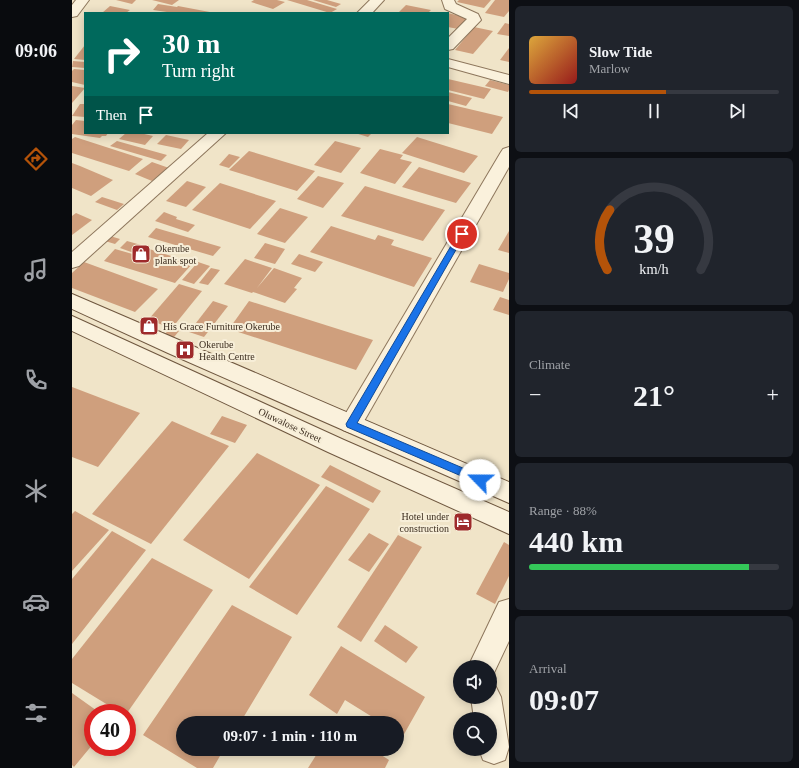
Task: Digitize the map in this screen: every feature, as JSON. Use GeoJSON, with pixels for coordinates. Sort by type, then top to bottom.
{"type":"FeatureCollection","features":[{"type":"Feature","properties":{"kind":"street"},"geometry":{"type":"LineString","coordinates":[[72,13],[83,0]]}},
{"type":"Feature","properties":{"kind":"street"},"geometry":{"type":"LineString","coordinates":[[365,12],[378,0]]}},
{"type":"Feature","properties":{"kind":"street"},"geometry":{"type":"LineString","coordinates":[[448,0],[450,6],[473,17],[474,20],[449,45]]}},
{"type":"Feature","properties":{"kind":"street"},"geometry":{"type":"LineString","coordinates":[[449,63],[509,80]]}},
{"type":"Feature","properties":{"kind":"street"},"geometry":{"type":"LineString","coordinates":[[72,262],[217,134]]}},
{"type":"Feature","properties":{"kind":"street"},"geometry":{"type":"LineString","coordinates":[[351,424],[509,152]]}},
{"type":"Feature","properties":{"kind":"street"},"geometry":{"type":"LineString","coordinates":[[72,301],[176,348],[509,492]]}},
{"type":"Feature","properties":{"kind":"street","name":"Oluwalose Street"},"geometry":{"type":"LineString","coordinates":[[72,323],[336,446],[509,523]]}},
{"type":"Feature","properties":{"kind":"street"},"geometry":{"type":"LineString","coordinates":[[485,660],[509,611]]}},
{"type":"Feature","properties":{"kind":"building"},"geometry":{"type":"Polygon","coordinates":[[[116,0],[136,0],[132,4],[116,0]]]}},
{"type":"Feature","properties":{"kind":"building"},"geometry":{"type":"Polygon","coordinates":[[[152,0],[179,0],[172,5],[152,0]]]}},
{"type":"Feature","properties":{"kind":"building"},"geometry":{"type":"Polygon","coordinates":[[[254,0],[277,0],[285,2],[273,9],[251,2],[254,0]]]}},
{"type":"Feature","properties":{"kind":"building"},"geometry":{"type":"Polygon","coordinates":[[[287,0],[307,0],[337,9],[332,12],[327,12],[287,0]]]}},
{"type":"Feature","properties":{"kind":"building"},"geometry":{"type":"Polygon","coordinates":[[[313,0],[327,0],[341,4],[336,7],[313,0]]]}},
{"type":"Feature","properties":{"kind":"building"},"geometry":{"type":"Polygon","coordinates":[[[459,0],[491,0],[484,8],[457,2],[459,0]]]}},
{"type":"Feature","properties":{"kind":"building"},"geometry":{"type":"Polygon","coordinates":[[[495,0],[509,0],[509,11],[504,17],[485,13],[495,0]]]}},
{"type":"Feature","properties":{"kind":"building"},"geometry":{"type":"Polygon","coordinates":[[[158,4],[210,12],[167,12],[153,10],[158,4]]]}},
{"type":"Feature","properties":{"kind":"building"},"geometry":{"type":"Polygon","coordinates":[[[406,5],[431,10],[429,12],[399,12],[406,5]]]}},
{"type":"Feature","properties":{"kind":"building"},"geometry":{"type":"Polygon","coordinates":[[[110,6],[130,10],[127,12],[103,12],[110,6]]]}},
{"type":"Feature","properties":{"kind":"building"},"geometry":{"type":"Polygon","coordinates":[[[449,13],[468,18],[458,29],[449,27],[449,13]]]}},
{"type":"Feature","properties":{"kind":"building"},"geometry":{"type":"Polygon","coordinates":[[[505,23],[509,24],[509,36],[497,34],[505,23]]]}},
{"type":"Feature","properties":{"kind":"building"},"geometry":{"type":"Polygon","coordinates":[[[474,27],[493,31],[473,54],[455,50],[474,27]]]}},
{"type":"Feature","properties":{"kind":"building"},"geometry":{"type":"Polygon","coordinates":[[[84,46],[84,60],[74,59],[84,46]]]}},
{"type":"Feature","properties":{"kind":"building"},"geometry":{"type":"Polygon","coordinates":[[[509,48],[509,62],[500,60],[509,48]]]}},
{"type":"Feature","properties":{"kind":"building"},"geometry":{"type":"Polygon","coordinates":[[[73,61],[84,62],[84,68],[72,67],[73,61]]]}},
{"type":"Feature","properties":{"kind":"building"},"geometry":{"type":"Polygon","coordinates":[[[74,69],[84,70],[84,85],[72,82],[72,71],[74,69]]]}},
{"type":"Feature","properties":{"kind":"building"},"geometry":{"type":"Polygon","coordinates":[[[449,79],[491,89],[484,99],[449,90],[449,79]]]}},
{"type":"Feature","properties":{"kind":"building"},"geometry":{"type":"Polygon","coordinates":[[[490,80],[509,85],[508,92],[485,86],[490,80]]]}},
{"type":"Feature","properties":{"kind":"building"},"geometry":{"type":"Polygon","coordinates":[[[72,86],[84,88],[84,89],[72,103],[72,86]]]}},
{"type":"Feature","properties":{"kind":"building"},"geometry":{"type":"Polygon","coordinates":[[[449,92],[472,98],[466,106],[449,101],[449,92]]]}},
{"type":"Feature","properties":{"kind":"building"},"geometry":{"type":"Polygon","coordinates":[[[80,104],[84,104],[84,117],[72,116],[80,104]]]}},
{"type":"Feature","properties":{"kind":"building"},"geometry":{"type":"Polygon","coordinates":[[[449,104],[503,117],[492,134],[449,123],[449,104]]]}},
{"type":"Feature","properties":{"kind":"building"},"geometry":{"type":"Polygon","coordinates":[[[76,120],[84,121],[84,134],[107,134],[100,138],[72,134],[72,125],[76,120]]]}},
{"type":"Feature","properties":{"kind":"building"},"geometry":{"type":"Polygon","coordinates":[[[125,134],[144,134],[153,136],[145,145],[119,139],[125,134]]]}},
{"type":"Feature","properties":{"kind":"building"},"geometry":{"type":"Polygon","coordinates":[[[358,134],[371,134],[368,137],[358,134]]]}},
{"type":"Feature","properties":{"kind":"building"},"geometry":{"type":"Polygon","coordinates":[[[166,135],[189,140],[181,149],[157,144],[166,135]]]}},
{"type":"Feature","properties":{"kind":"building"},"geometry":{"type":"Polygon","coordinates":[[[75,137],[143,159],[129,171],[72,153],[72,139],[75,137]]]}},
{"type":"Feature","properties":{"kind":"building"},"geometry":{"type":"Polygon","coordinates":[[[417,137],[478,156],[464,173],[402,153],[417,137]]]}},
{"type":"Feature","properties":{"kind":"building"},"geometry":{"type":"Polygon","coordinates":[[[117,141],[167,155],[161,161],[110,146],[117,141]]]}},
{"type":"Feature","properties":{"kind":"building"},"geometry":{"type":"Polygon","coordinates":[[[335,141],[361,148],[341,173],[314,165],[335,141]]]}},
{"type":"Feature","properties":{"kind":"building"},"geometry":{"type":"Polygon","coordinates":[[[380,149],[403,155],[400,159],[412,162],[395,184],[360,173],[380,149]]]}},
{"type":"Feature","properties":{"kind":"building"},"geometry":{"type":"Polygon","coordinates":[[[249,151],[315,171],[297,191],[229,170],[249,151]]]}},
{"type":"Feature","properties":{"kind":"building"},"geometry":{"type":"Polygon","coordinates":[[[229,154],[240,157],[229,168],[219,165],[229,154]]]}},
{"type":"Feature","properties":{"kind":"building"},"geometry":{"type":"Polygon","coordinates":[[[152,162],[169,168],[152,181],[135,174],[152,162]]]}},
{"type":"Feature","properties":{"kind":"building"},"geometry":{"type":"Polygon","coordinates":[[[72,163],[113,180],[91,196],[72,188],[72,163]]]}},
{"type":"Feature","properties":{"kind":"building"},"geometry":{"type":"Polygon","coordinates":[[[419,167],[471,183],[456,203],[402,187],[419,167]]]}},
{"type":"Feature","properties":{"kind":"building"},"geometry":{"type":"Polygon","coordinates":[[[318,176],[344,183],[323,208],[297,199],[318,176]]]}},
{"type":"Feature","properties":{"kind":"building"},"geometry":{"type":"Polygon","coordinates":[[[187,181],[206,187],[186,207],[166,201],[187,181]]]}},
{"type":"Feature","properties":{"kind":"building"},"geometry":{"type":"Polygon","coordinates":[[[220,183],[276,201],[250,229],[192,210],[220,183]]]}},
{"type":"Feature","properties":{"kind":"building"},"geometry":{"type":"Polygon","coordinates":[[[365,186],[445,210],[423,241],[341,216],[365,186]]]}},
{"type":"Feature","properties":{"kind":"building"},"geometry":{"type":"Polygon","coordinates":[[[102,197],[124,204],[117,210],[95,202],[102,197]]]}},
{"type":"Feature","properties":{"kind":"building"},"geometry":{"type":"Polygon","coordinates":[[[280,208],[308,217],[285,243],[257,234],[280,208]]]}},
{"type":"Feature","properties":{"kind":"building"},"geometry":{"type":"Polygon","coordinates":[[[164,212],[177,217],[176,219],[195,225],[188,232],[155,221],[164,212]]]}},
{"type":"Feature","properties":{"kind":"building"},"geometry":{"type":"Polygon","coordinates":[[[76,213],[92,220],[72,235],[72,216],[76,213]]]}},
{"type":"Feature","properties":{"kind":"building"},"geometry":{"type":"Polygon","coordinates":[[[331,226],[375,240],[378,235],[394,240],[391,245],[432,258],[414,287],[310,252],[331,226]]]}},
{"type":"Feature","properties":{"kind":"building"},"geometry":{"type":"Polygon","coordinates":[[[156,228],[221,247],[213,256],[148,237],[156,228]]]}},
{"type":"Feature","properties":{"kind":"building"},"geometry":{"type":"Polygon","coordinates":[[[509,231],[509,253],[498,250],[509,231]]]}},
{"type":"Feature","properties":{"kind":"building"},"geometry":{"type":"Polygon","coordinates":[[[110,236],[120,239],[115,244],[105,241],[110,236]]]}},
{"type":"Feature","properties":{"kind":"building"},"geometry":{"type":"Polygon","coordinates":[[[127,241],[141,245],[134,253],[120,248],[127,241]]]}},
{"type":"Feature","properties":{"kind":"building"},"geometry":{"type":"Polygon","coordinates":[[[265,243],[285,249],[275,264],[254,258],[265,243]]]}},
{"type":"Feature","properties":{"kind":"building"},"geometry":{"type":"Polygon","coordinates":[[[143,247],[193,263],[175,283],[104,261],[115,249],[136,255],[143,247]]]}},
{"type":"Feature","properties":{"kind":"building"},"geometry":{"type":"Polygon","coordinates":[[[299,254],[323,262],[315,272],[291,264],[299,254]]]}},
{"type":"Feature","properties":{"kind":"building"},"geometry":{"type":"Polygon","coordinates":[[[245,259],[272,268],[257,288],[274,268],[302,278],[294,288],[297,289],[285,303],[224,284],[245,259]]]}},
{"type":"Feature","properties":{"kind":"building"},"geometry":{"type":"Polygon","coordinates":[[[84,262],[158,289],[135,312],[72,288],[72,273],[84,262]]]}},
{"type":"Feature","properties":{"kind":"building"},"geometry":{"type":"Polygon","coordinates":[[[198,262],[210,266],[194,284],[182,280],[198,262]]]}},
{"type":"Feature","properties":{"kind":"building"},"geometry":{"type":"Polygon","coordinates":[[[479,264],[509,273],[509,279],[503,292],[470,282],[479,264]]]}},
{"type":"Feature","properties":{"kind":"building"},"geometry":{"type":"Polygon","coordinates":[[[211,268],[220,270],[208,285],[199,283],[211,268]]]}},
{"type":"Feature","properties":{"kind":"building"},"geometry":{"type":"Polygon","coordinates":[[[179,284],[202,291],[172,328],[148,320],[179,284]]]}},
{"type":"Feature","properties":{"kind":"building"},"geometry":{"type":"Polygon","coordinates":[[[500,297],[509,300],[509,315],[493,310],[500,297]]]}},
{"type":"Feature","properties":{"kind":"building"},"geometry":{"type":"Polygon","coordinates":[[[213,301],[228,306],[204,337],[189,332],[213,301]]]}},
{"type":"Feature","properties":{"kind":"building"},"geometry":{"type":"Polygon","coordinates":[[[249,301],[373,340],[356,370],[229,329],[249,301]]]}},
{"type":"Feature","properties":{"kind":"building"},"geometry":{"type":"Polygon","coordinates":[[[170,328],[179,331],[170,342],[161,339],[170,328]]]}},
{"type":"Feature","properties":{"kind":"building"},"geometry":{"type":"Polygon","coordinates":[[[72,387],[140,413],[98,467],[72,457],[72,387]]]}},
{"type":"Feature","properties":{"kind":"building"},"geometry":{"type":"Polygon","coordinates":[[[222,416],[247,425],[235,443],[210,434],[222,416]]]}},
{"type":"Feature","properties":{"kind":"building"},"geometry":{"type":"Polygon","coordinates":[[[172,421],[229,446],[151,544],[92,514],[172,421]]]}},
{"type":"Feature","properties":{"kind":"building"},"geometry":{"type":"Polygon","coordinates":[[[257,453],[320,485],[249,579],[183,540],[257,453]]]}},
{"type":"Feature","properties":{"kind":"building"},"geometry":{"type":"Polygon","coordinates":[[[330,465],[381,491],[373,503],[321,477],[330,465]]]}},
{"type":"Feature","properties":{"kind":"building"},"geometry":{"type":"Polygon","coordinates":[[[326,486],[370,509],[297,615],[249,587],[326,486]]]}},
{"type":"Feature","properties":{"kind":"building"},"geometry":{"type":"Polygon","coordinates":[[[75,511],[109,530],[72,571],[72,514],[75,511]]]}},
{"type":"Feature","properties":{"kind":"building"},"geometry":{"type":"Polygon","coordinates":[[[112,531],[146,550],[72,644],[72,579],[112,531]]]}},
{"type":"Feature","properties":{"kind":"building"},"geometry":{"type":"Polygon","coordinates":[[[369,533],[389,544],[369,572],[348,560],[369,533]]]}},
{"type":"Feature","properties":{"kind":"building"},"geometry":{"type":"Polygon","coordinates":[[[398,535],[422,547],[361,642],[337,627],[398,535]]]}},
{"type":"Feature","properties":{"kind":"building"},"geometry":{"type":"Polygon","coordinates":[[[504,542],[509,545],[509,576],[495,604],[476,594],[504,542]]]}},
{"type":"Feature","properties":{"kind":"building"},"geometry":{"type":"Polygon","coordinates":[[[152,558],[213,590],[133,704],[106,704],[72,683],[72,659],[152,558]]]}},
{"type":"Feature","properties":{"kind":"building"},"geometry":{"type":"Polygon","coordinates":[[[232,605],[292,637],[244,716],[176,716],[176,755],[143,735],[232,605]]]}},
{"type":"Feature","properties":{"kind":"building"},"geometry":{"type":"Polygon","coordinates":[[[385,625],[418,647],[406,663],[374,641],[385,625]]]}},
{"type":"Feature","properties":{"kind":"building"},"geometry":{"type":"Polygon","coordinates":[[[341,646],[425,697],[404,734],[404,716],[371,716],[345,700],[337,714],[309,695],[341,646]]]}},
{"type":"Feature","properties":{"kind":"building"},"geometry":{"type":"Polygon","coordinates":[[[72,693],[87,704],[84,704],[84,755],[74,767],[72,765],[72,693]]]}},
{"type":"Feature","properties":{"kind":"building"},"geometry":{"type":"Polygon","coordinates":[[[177,756],[220,756],[213,768],[197,768],[177,756]]]}},
{"type":"Feature","properties":{"kind":"building"},"geometry":{"type":"Polygon","coordinates":[[[316,756],[383,756],[389,760],[385,768],[308,768],[316,756]]]}},
{"type":"Feature","properties":{"kind":"place","name":"Okerube plank spot"},"geometry":{"type":"Point","coordinates":[141,254]}},
{"type":"Feature","properties":{"kind":"place","name":"His Grace Furniture Okerube"},"geometry":{"type":"Point","coordinates":[149,326]}},
{"type":"Feature","properties":{"kind":"place","name":"Okerube Health Centre"},"geometry":{"type":"Point","coordinates":[185,350]}},
{"type":"Feature","properties":{"kind":"place","name":"Hotel under construction"},"geometry":{"type":"Point","coordinates":[463,522]}},
{"type":"Feature","properties":{"kind":"route"},"geometry":{"type":"LineString","coordinates":[[462,234],[351,424],[480,480]]}}]}
